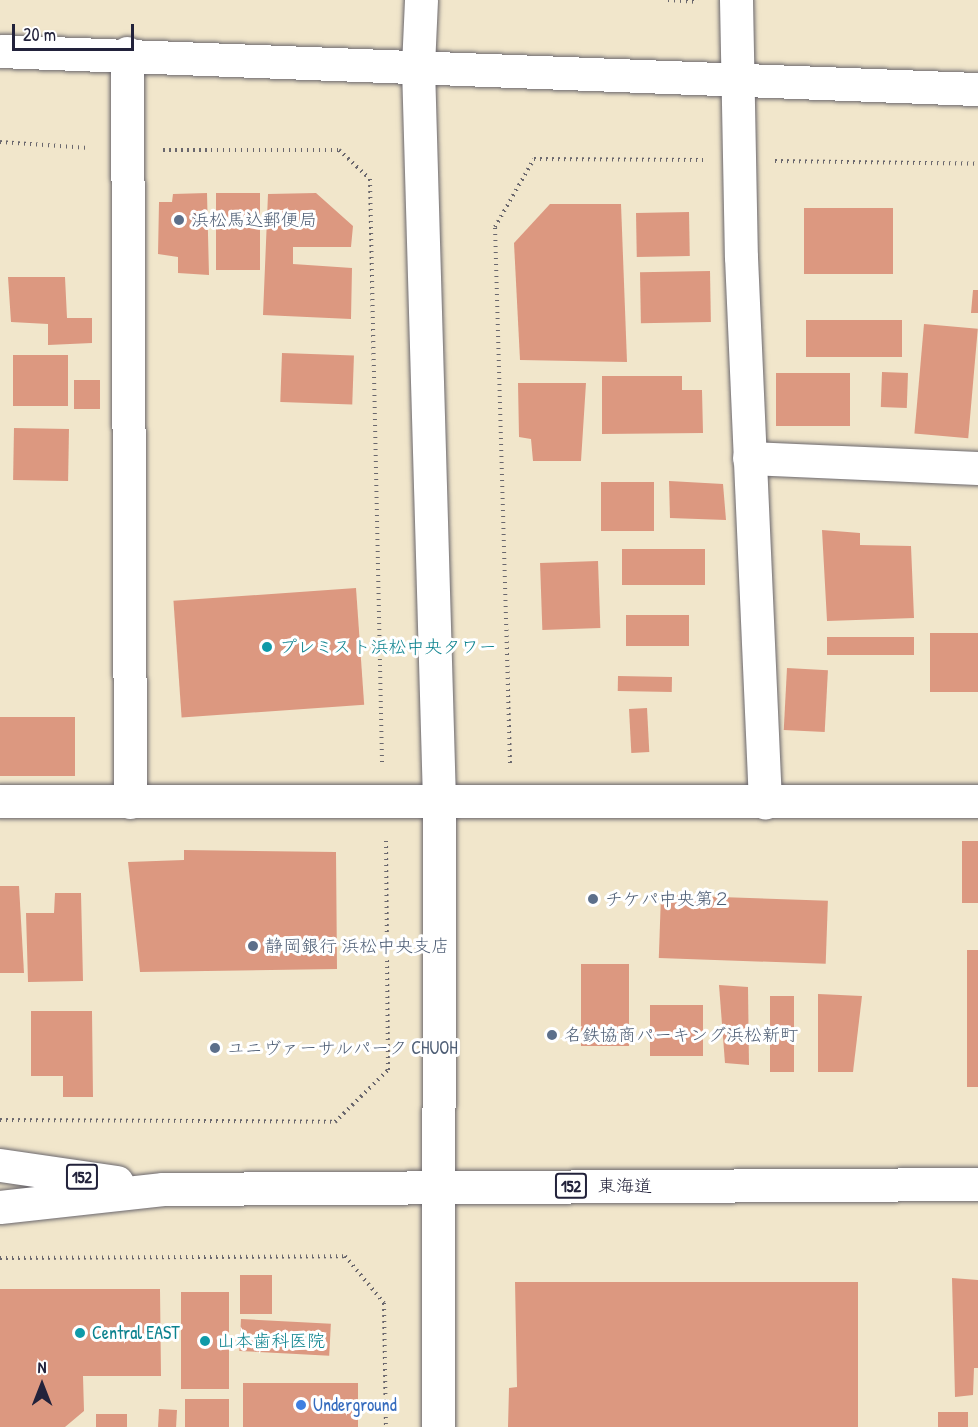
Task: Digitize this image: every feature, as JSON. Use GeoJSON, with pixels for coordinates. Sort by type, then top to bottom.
{"type":"FeatureCollection","features":[{"type":"Feature","properties":{"kind":"main road"},"geometry":{"type":"LineString","coordinates":[[421,0],[418,67],[439,802],[436,1187],[438,1427]]}},
{"type":"Feature","properties":{"kind":"main road"},"geometry":{"type":"LineString","coordinates":[[736,0],[736,79],[749,458],[765,802]]}},
{"type":"Feature","properties":{"kind":"main road"},"geometry":{"type":"LineString","coordinates":[[0,51],[127,53],[978,89]]}},
{"type":"Feature","properties":{"kind":"main road"},"geometry":{"type":"LineString","coordinates":[[127,53],[130,802]]}},
{"type":"Feature","properties":{"kind":"main road"},"geometry":{"type":"LineString","coordinates":[[749,458],[978,468]]}},
{"type":"Feature","properties":{"kind":"main road"},"geometry":{"type":"LineString","coordinates":[[0,801],[978,801]]}},
{"type":"Feature","properties":{"kind":"main road","name":"東海道"},"geometry":{"type":"LineString","coordinates":[[0,1166],[163,1189]]}},
{"type":"Feature","properties":{"kind":"main road","name":"東海道"},"geometry":{"type":"LineString","coordinates":[[0,1207],[163,1189],[978,1184]]}},
{"type":"Feature","properties":{"kind":"path"},"geometry":{"type":"LineString","coordinates":[[668,0],[703,2]]}},
{"type":"Feature","properties":{"kind":"path"},"geometry":{"type":"LineString","coordinates":[[0,142],[95,148]]}},
{"type":"Feature","properties":{"kind":"path"},"geometry":{"type":"LineString","coordinates":[[150,150],[339,150],[370,179],[382,766]]}},
{"type":"Feature","properties":{"kind":"path"},"geometry":{"type":"LineString","coordinates":[[516,769],[508,760],[495,227],[534,159],[710,160]]}},
{"type":"Feature","properties":{"kind":"path"},"geometry":{"type":"LineString","coordinates":[[769,161],[978,164]]}},
{"type":"Feature","properties":{"kind":"path"},"geometry":{"type":"LineString","coordinates":[[0,1120],[335,1122],[388,1070],[386,841]]}},
{"type":"Feature","properties":{"kind":"path"},"geometry":{"type":"LineString","coordinates":[[0,1258],[345,1256],[384,1303],[386,1427]]}},
{"type":"Feature","properties":{"kind":"building"},"geometry":{"type":"Polygon","coordinates":[[[207,193],[209,275],[178,273],[178,257],[158,254],[159,202],[172,202],[173,194],[207,193]]]}},
{"type":"Feature","properties":{"kind":"building"},"geometry":{"type":"Polygon","coordinates":[[[216,193],[260,193],[260,270],[216,270],[216,193]]]}},
{"type":"Feature","properties":{"kind":"building"},"geometry":{"type":"Polygon","coordinates":[[[316,193],[353,226],[351,247],[293,247],[293,264],[352,268],[351,319],[263,315],[268,194],[316,193]]]}},
{"type":"Feature","properties":{"kind":"building"},"geometry":{"type":"Polygon","coordinates":[[[550,204],[621,204],[627,362],[520,360],[514,243],[550,204]]]}},
{"type":"Feature","properties":{"kind":"building"},"geometry":{"type":"Polygon","coordinates":[[[804,208],[893,208],[893,274],[804,274],[804,208]]]}},
{"type":"Feature","properties":{"kind":"building"},"geometry":{"type":"Polygon","coordinates":[[[689,212],[690,256],[637,257],[636,213],[689,212]]]}},
{"type":"Feature","properties":{"kind":"building"},"geometry":{"type":"Polygon","coordinates":[[[710,271],[711,322],[641,323],[640,272],[710,271]]]}},
{"type":"Feature","properties":{"kind":"building"},"geometry":{"type":"Polygon","coordinates":[[[8,277],[65,277],[67,318],[92,318],[92,343],[48,345],[48,324],[11,322],[8,277]]]}},
{"type":"Feature","properties":{"kind":"building"},"geometry":{"type":"Polygon","coordinates":[[[973,290],[978,290],[978,313],[971,313],[973,290]]]}},
{"type":"Feature","properties":{"kind":"building"},"geometry":{"type":"Polygon","coordinates":[[[806,320],[902,320],[902,357],[806,357],[806,320]]]}},
{"type":"Feature","properties":{"kind":"building"},"geometry":{"type":"Polygon","coordinates":[[[924,324],[978,329],[968,438],[914,434],[924,324]]]}},
{"type":"Feature","properties":{"kind":"building"},"geometry":{"type":"Polygon","coordinates":[[[282,353],[354,356],[352,404],[280,402],[282,353]]]}},
{"type":"Feature","properties":{"kind":"building"},"geometry":{"type":"Polygon","coordinates":[[[13,355],[68,355],[68,406],[13,406],[13,355]]]}},
{"type":"Feature","properties":{"kind":"building"},"geometry":{"type":"Polygon","coordinates":[[[882,372],[908,373],[907,408],[881,407],[882,372]]]}},
{"type":"Feature","properties":{"kind":"building"},"geometry":{"type":"Polygon","coordinates":[[[776,373],[850,373],[850,426],[776,426],[776,373]]]}},
{"type":"Feature","properties":{"kind":"building"},"geometry":{"type":"Polygon","coordinates":[[[602,376],[682,376],[682,390],[702,390],[703,433],[602,434],[602,376]]]}},
{"type":"Feature","properties":{"kind":"building"},"geometry":{"type":"Polygon","coordinates":[[[74,380],[100,380],[100,409],[74,409],[74,380]]]}},
{"type":"Feature","properties":{"kind":"building"},"geometry":{"type":"Polygon","coordinates":[[[518,383],[586,383],[581,461],[533,461],[531,439],[519,437],[518,383]]]}},
{"type":"Feature","properties":{"kind":"building"},"geometry":{"type":"Polygon","coordinates":[[[14,428],[69,429],[68,481],[13,480],[14,428]]]}},
{"type":"Feature","properties":{"kind":"building"},"geometry":{"type":"Polygon","coordinates":[[[669,481],[723,484],[726,520],[670,518],[669,481]]]}},
{"type":"Feature","properties":{"kind":"building"},"geometry":{"type":"Polygon","coordinates":[[[601,482],[654,482],[654,531],[601,531],[601,482]]]}},
{"type":"Feature","properties":{"kind":"building"},"geometry":{"type":"Polygon","coordinates":[[[822,530],[860,533],[860,545],[911,546],[914,618],[827,621],[822,530]]]}},
{"type":"Feature","properties":{"kind":"building"},"geometry":{"type":"Polygon","coordinates":[[[622,549],[705,549],[705,585],[622,585],[622,549]]]}},
{"type":"Feature","properties":{"kind":"building"},"geometry":{"type":"Polygon","coordinates":[[[598,561],[600,628],[542,630],[540,563],[598,561]]]}},
{"type":"Feature","properties":{"kind":"building","name":"プレミスト浜松中央タワー"},"geometry":{"type":"Polygon","coordinates":[[[356,588],[364,705],[182,717],[173,601],[356,588]]]}},
{"type":"Feature","properties":{"kind":"building"},"geometry":{"type":"Polygon","coordinates":[[[626,615],[689,615],[689,646],[626,646],[626,615]]]}},
{"type":"Feature","properties":{"kind":"building"},"geometry":{"type":"Polygon","coordinates":[[[930,633],[978,633],[978,692],[930,692],[930,633]]]}},
{"type":"Feature","properties":{"kind":"building"},"geometry":{"type":"Polygon","coordinates":[[[827,637],[914,637],[914,655],[827,655],[827,637]]]}},
{"type":"Feature","properties":{"kind":"building"},"geometry":{"type":"Polygon","coordinates":[[[787,668],[828,670],[825,732],[784,730],[787,668]]]}},
{"type":"Feature","properties":{"kind":"building"},"geometry":{"type":"Polygon","coordinates":[[[618,676],[672,677],[672,692],[618,691],[618,676]]]}},
{"type":"Feature","properties":{"kind":"building"},"geometry":{"type":"Polygon","coordinates":[[[647,708],[649,752],[631,753],[629,709],[647,708]]]}},
{"type":"Feature","properties":{"kind":"building"},"geometry":{"type":"Polygon","coordinates":[[[0,717],[75,717],[75,776],[0,776],[0,717]]]}},
{"type":"Feature","properties":{"kind":"building"},"geometry":{"type":"Polygon","coordinates":[[[962,841],[978,841],[978,903],[962,903],[962,841]]]}},
{"type":"Feature","properties":{"kind":"building"},"geometry":{"type":"Polygon","coordinates":[[[184,850],[336,852],[337,969],[140,972],[128,862],[184,860],[184,850]]]}},
{"type":"Feature","properties":{"kind":"building"},"geometry":{"type":"Polygon","coordinates":[[[0,886],[19,886],[24,973],[0,973],[0,886]]]}},
{"type":"Feature","properties":{"kind":"building"},"geometry":{"type":"Polygon","coordinates":[[[55,893],[81,893],[83,981],[28,982],[26,913],[54,913],[55,893]]]}},
{"type":"Feature","properties":{"kind":"building"},"geometry":{"type":"Polygon","coordinates":[[[661,895],[828,901],[826,964],[659,958],[661,895]]]}},
{"type":"Feature","properties":{"kind":"building"},"geometry":{"type":"Polygon","coordinates":[[[967,950],[978,950],[978,1087],[967,1087],[967,950]]]}},
{"type":"Feature","properties":{"kind":"building"},"geometry":{"type":"Polygon","coordinates":[[[581,964],[629,964],[629,1046],[581,1046],[581,964]]]}},
{"type":"Feature","properties":{"kind":"building"},"geometry":{"type":"Polygon","coordinates":[[[719,985],[748,987],[749,1065],[725,1063],[719,985]]]}},
{"type":"Feature","properties":{"kind":"building"},"geometry":{"type":"Polygon","coordinates":[[[818,994],[862,996],[853,1072],[818,1072],[818,994]]]}},
{"type":"Feature","properties":{"kind":"building"},"geometry":{"type":"Polygon","coordinates":[[[770,996],[794,996],[794,1072],[770,1072],[770,996]]]}},
{"type":"Feature","properties":{"kind":"building"},"geometry":{"type":"Polygon","coordinates":[[[650,1005],[703,1005],[703,1056],[650,1056],[650,1005]]]}},
{"type":"Feature","properties":{"kind":"building"},"geometry":{"type":"Polygon","coordinates":[[[31,1011],[92,1011],[93,1097],[63,1097],[63,1076],[31,1076],[31,1011]]]}},
{"type":"Feature","properties":{"kind":"building"},"geometry":{"type":"Polygon","coordinates":[[[240,1275],[272,1275],[272,1314],[240,1314],[240,1275]]]}},
{"type":"Feature","properties":{"kind":"building"},"geometry":{"type":"Polygon","coordinates":[[[952,1278],[978,1280],[978,1368],[974,1368],[973,1395],[955,1397],[952,1278]]]}},
{"type":"Feature","properties":{"kind":"building"},"geometry":{"type":"Polygon","coordinates":[[[515,1282],[858,1282],[858,1427],[508,1427],[509,1388],[517,1387],[515,1282]]]}},
{"type":"Feature","properties":{"kind":"building","name":"Central EAST"},"geometry":{"type":"Polygon","coordinates":[[[0,1289],[160,1289],[161,1376],[83,1376],[84,1411],[65,1427],[0,1427],[0,1289]]]}},
{"type":"Feature","properties":{"kind":"building","name":"山本歯科医院"},"geometry":{"type":"Polygon","coordinates":[[[181,1292],[229,1292],[229,1389],[181,1389],[181,1292]]]}},
{"type":"Feature","properties":{"kind":"building"},"geometry":{"type":"Polygon","coordinates":[[[241,1319],[331,1324],[329,1356],[239,1351],[241,1319]]]}},
{"type":"Feature","properties":{"kind":"building","name":"Underground"},"geometry":{"type":"Polygon","coordinates":[[[243,1383],[358,1383],[358,1427],[243,1427],[243,1383]]]}},
{"type":"Feature","properties":{"kind":"building"},"geometry":{"type":"Polygon","coordinates":[[[185,1399],[229,1399],[229,1427],[185,1427],[185,1399]]]}},
{"type":"Feature","properties":{"kind":"building"},"geometry":{"type":"Polygon","coordinates":[[[159,1409],[177,1410],[176,1427],[158,1427],[159,1409]]]}},
{"type":"Feature","properties":{"kind":"building"},"geometry":{"type":"Polygon","coordinates":[[[938,1412],[968,1412],[968,1427],[938,1427],[938,1412]]]}},
{"type":"Feature","properties":{"kind":"building"},"geometry":{"type":"Polygon","coordinates":[[[96,1414],[127,1414],[127,1427],[96,1427],[96,1414]]]}},
{"type":"Feature","properties":{"kind":"place","name":"浜松馬込郵便局"},"geometry":{"type":"Point","coordinates":[179,220]}},
{"type":"Feature","properties":{"kind":"place","name":"プレミスト浜松中央タワー"},"geometry":{"type":"Point","coordinates":[267,647]}},
{"type":"Feature","properties":{"kind":"place","name":"チケパ中央第２"},"geometry":{"type":"Point","coordinates":[593,899]}},
{"type":"Feature","properties":{"kind":"place","name":"静岡銀行 浜松中央支店"},"geometry":{"type":"Point","coordinates":[253,946]}},
{"type":"Feature","properties":{"kind":"place","name":"名鉄協商パーキング浜松新町"},"geometry":{"type":"Point","coordinates":[552,1035]}},
{"type":"Feature","properties":{"kind":"place","name":"ユニヴァーサルパーク CHUOH"},"geometry":{"type":"Point","coordinates":[215,1048]}},
{"type":"Feature","properties":{"kind":"place","name":"Central EAST"},"geometry":{"type":"Point","coordinates":[80,1333]}},
{"type":"Feature","properties":{"kind":"place","name":"山本歯科医院"},"geometry":{"type":"Point","coordinates":[205,1341]}},
{"type":"Feature","properties":{"kind":"place","name":"Underground"},"geometry":{"type":"Point","coordinates":[301,1405]}}]}
